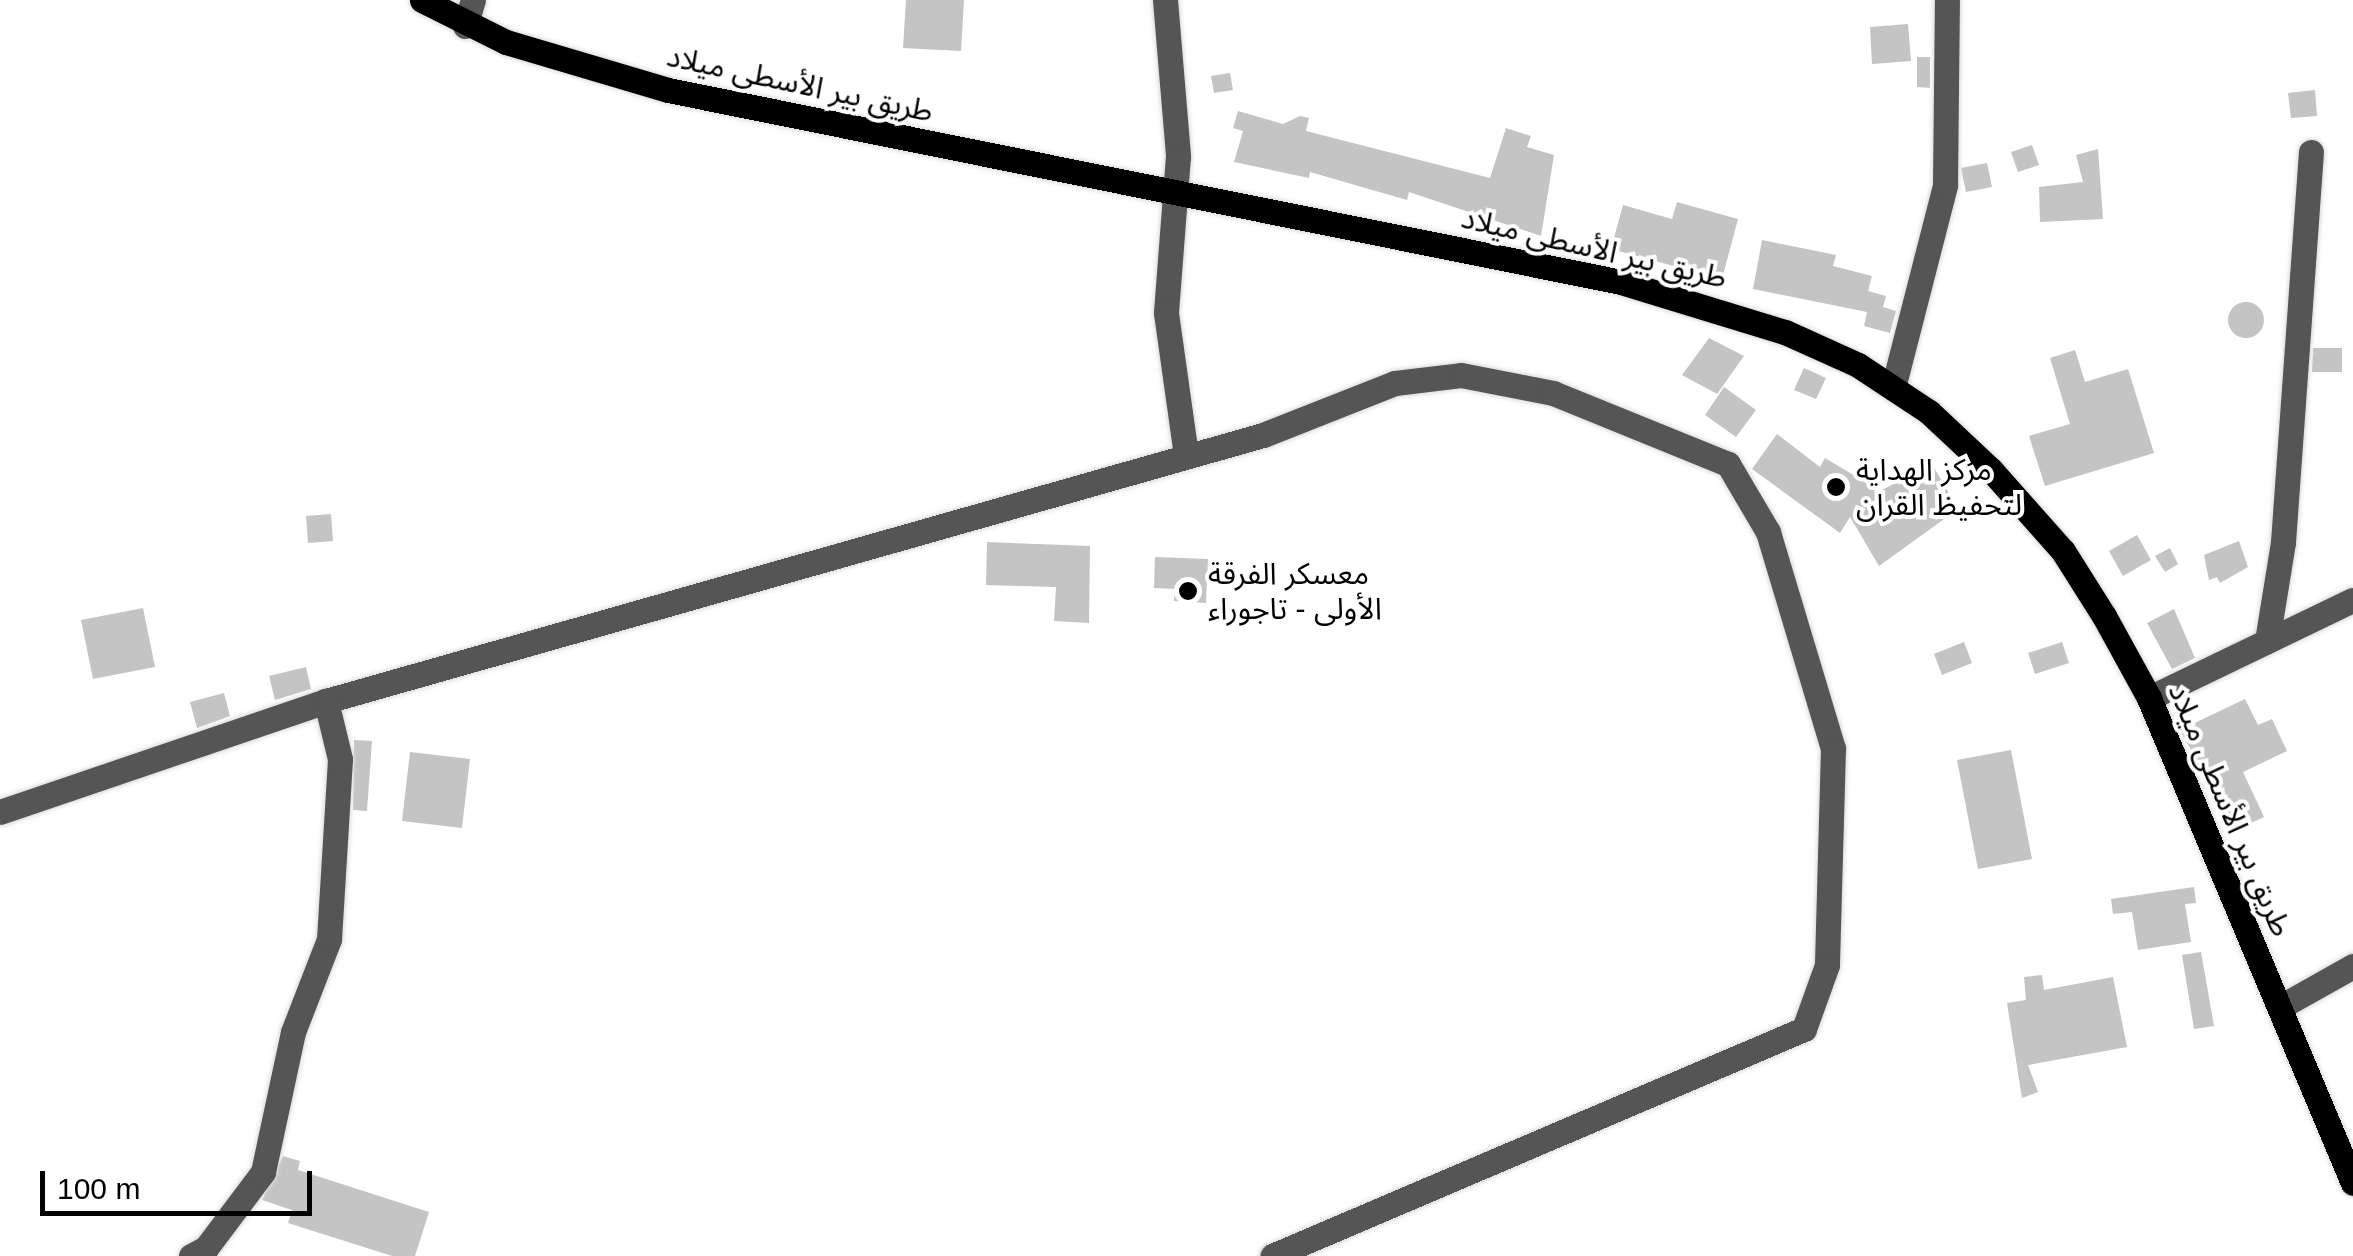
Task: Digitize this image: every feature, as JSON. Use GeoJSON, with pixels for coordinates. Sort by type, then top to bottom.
{"type":"FeatureCollection","features":[{"type":"Feature","properties":{"kind":"main road","name":"طريق بير الأسطى ميلاد"},"geometry":{"type":"LineString","coordinates":[[422,0],[465,26],[668,90],[1170,196],[1637,286],[1785,332],[1893,388],[1991,470],[2063,552],[2149,698],[2353,1183]]}},
{"type":"Feature","properties":{"kind":"street"},"geometry":{"type":"LineString","coordinates":[[465,26],[473,0]]}},
{"type":"Feature","properties":{"kind":"street"},"geometry":{"type":"LineString","coordinates":[[1165,0],[1178,156],[1170,196],[1176,226],[1166,314],[1186,456]]}},
{"type":"Feature","properties":{"kind":"street"},"geometry":{"type":"LineString","coordinates":[[1893,388],[1945,185],[1947,0]]}},
{"type":"Feature","properties":{"kind":"street"},"geometry":{"type":"LineString","coordinates":[[2267,641],[2283,542],[2311,152]]}},
{"type":"Feature","properties":{"kind":"street"},"geometry":{"type":"LineString","coordinates":[[0,812],[326,702],[1262,435],[1395,383],[1461,374],[1553,393],[1728,464],[1768,532],[1833,748],[1826,964],[1804,1029],[1272,1256]]}},
{"type":"Feature","properties":{"kind":"street"},"geometry":{"type":"LineString","coordinates":[[2149,698],[2353,600]]}},
{"type":"Feature","properties":{"kind":"street"},"geometry":{"type":"LineString","coordinates":[[191,1256],[206,1248],[262,1172],[293,1032],[330,938],[340,759],[326,702]]}},
{"type":"Feature","properties":{"kind":"street"},"geometry":{"type":"LineString","coordinates":[[2280,1006],[2353,966]]}},
{"type":"Feature","properties":{"kind":"building"},"geometry":{"type":"Polygon","coordinates":[[[906,0],[964,0],[961,51],[903,48],[906,0]]]}},
{"type":"Feature","properties":{"kind":"building"},"geometry":{"type":"Polygon","coordinates":[[[1908,24],[1911,61],[1872,64],[1870,27],[1908,24]]]}},
{"type":"Feature","properties":{"kind":"building"},"geometry":{"type":"Polygon","coordinates":[[[1917,57],[1930,57],[1930,88],[1917,87],[1917,57]]]}},
{"type":"Feature","properties":{"kind":"building"},"geometry":{"type":"Polygon","coordinates":[[[1230,73],[1233,90],[1214,93],[1211,76],[1230,73]]]}},
{"type":"Feature","properties":{"kind":"building"},"geometry":{"type":"Polygon","coordinates":[[[2315,90],[2317,116],[2291,118],[2288,93],[2315,90]]]}},
{"type":"Feature","properties":{"kind":"building"},"geometry":{"type":"Polygon","coordinates":[[[1238,111],[1283,124],[1300,116],[1309,118],[1306,131],[1490,178],[1506,128],[1531,136],[1527,147],[1554,155],[1541,236],[1409,192],[1407,200],[1310,172],[1309,178],[1234,162],[1243,131],[1233,128],[1238,111]]]}},
{"type":"Feature","properties":{"kind":"building"},"geometry":{"type":"Polygon","coordinates":[[[2032,145],[2039,165],[2018,172],[2011,152],[2032,145]]]}},
{"type":"Feature","properties":{"kind":"building"},"geometry":{"type":"Polygon","coordinates":[[[2098,149],[2103,219],[2040,222],[2039,187],[2083,182],[2076,155],[2098,149]]]}},
{"type":"Feature","properties":{"kind":"building"},"geometry":{"type":"Polygon","coordinates":[[[1987,163],[1992,187],[1966,192],[1961,168],[1987,163]]]}},
{"type":"Feature","properties":{"kind":"building"},"geometry":{"type":"Polygon","coordinates":[[[1677,202],[1738,219],[1722,279],[1611,249],[1623,205],[1672,219],[1677,202]]]}},
{"type":"Feature","properties":{"kind":"building"},"geometry":{"type":"Polygon","coordinates":[[[1762,240],[1836,255],[1833,266],[1872,276],[1868,291],[1886,296],[1883,307],[1896,311],[1890,333],[1864,326],[1867,312],[1753,289],[1762,240]]]}},
{"type":"Feature","properties":{"kind":"building"},"geometry":{"type":"Polygon","coordinates":[[[2246,302],[2259,307],[2264,320],[2259,333],[2246,338],[2233,333],[2228,320],[2233,307],[2246,302]]]}},
{"type":"Feature","properties":{"kind":"building"},"geometry":{"type":"Polygon","coordinates":[[[1709,338],[1744,356],[1717,394],[1682,375],[1709,338]]]}},
{"type":"Feature","properties":{"kind":"building"},"geometry":{"type":"Polygon","coordinates":[[[2313,348],[2342,348],[2342,372],[2312,372],[2313,348]]]}},
{"type":"Feature","properties":{"kind":"building"},"geometry":{"type":"Polygon","coordinates":[[[2075,350],[2085,382],[2128,369],[2154,453],[2045,486],[2029,436],[2070,424],[2050,358],[2075,350]]]}},
{"type":"Feature","properties":{"kind":"building"},"geometry":{"type":"Polygon","coordinates":[[[1804,368],[1826,378],[1816,399],[1794,390],[1804,368]]]}},
{"type":"Feature","properties":{"kind":"building"},"geometry":{"type":"Polygon","coordinates":[[[1724,387],[1756,410],[1736,437],[1705,415],[1724,387]]]}},
{"type":"Feature","properties":{"kind":"building"},"geometry":{"type":"Polygon","coordinates":[[[1777,434],[1820,467],[1825,458],[1880,491],[1932,464],[1958,509],[1879,566],[1850,517],[1840,533],[1752,469],[1777,434]]]}},
{"type":"Feature","properties":{"kind":"building"},"geometry":{"type":"Polygon","coordinates":[[[331,514],[333,541],[308,543],[306,516],[331,514]]]}},
{"type":"Feature","properties":{"kind":"building"},"geometry":{"type":"Polygon","coordinates":[[[2137,535],[2151,560],[2123,576],[2109,551],[2137,535]]]}},
{"type":"Feature","properties":{"kind":"building"},"geometry":{"type":"Polygon","coordinates":[[[2239,541],[2248,567],[2220,583],[2217,577],[2209,580],[2204,555],[2239,541]]]}},
{"type":"Feature","properties":{"kind":"building"},"geometry":{"type":"Polygon","coordinates":[[[987,542],[1090,546],[1089,623],[1054,621],[1056,587],[986,585],[987,542]]]}},
{"type":"Feature","properties":{"kind":"building"},"geometry":{"type":"Polygon","coordinates":[[[2170,548],[2178,564],[2165,572],[2155,556],[2170,548]]]}},
{"type":"Feature","properties":{"kind":"building"},"geometry":{"type":"Polygon","coordinates":[[[1155,557],[1208,559],[1206,603],[1174,601],[1175,589],[1154,588],[1155,557]]]}},
{"type":"Feature","properties":{"kind":"building"},"geometry":{"type":"Polygon","coordinates":[[[143,608],[155,667],[93,679],[81,620],[143,608]]]}},
{"type":"Feature","properties":{"kind":"building"},"geometry":{"type":"Polygon","coordinates":[[[2174,609],[2195,658],[2172,669],[2147,623],[2174,609]]]}},
{"type":"Feature","properties":{"kind":"building"},"geometry":{"type":"Polygon","coordinates":[[[1964,642],[1972,663],[1942,675],[1934,654],[1964,642]]]}},
{"type":"Feature","properties":{"kind":"building"},"geometry":{"type":"Polygon","coordinates":[[[2062,642],[2069,663],[2035,674],[2028,653],[2062,642]]]}},
{"type":"Feature","properties":{"kind":"building"},"geometry":{"type":"Polygon","coordinates":[[[306,667],[311,689],[275,700],[269,676],[306,667]]]}},
{"type":"Feature","properties":{"kind":"building"},"geometry":{"type":"Polygon","coordinates":[[[224,693],[230,716],[197,728],[190,702],[224,693]]]}},
{"type":"Feature","properties":{"kind":"building"},"geometry":{"type":"Polygon","coordinates":[[[2245,699],[2258,725],[2272,719],[2287,751],[2243,772],[2264,817],[2251,823],[2247,814],[2230,821],[2180,730],[2245,699]]]}},
{"type":"Feature","properties":{"kind":"building"},"geometry":{"type":"Polygon","coordinates":[[[354,740],[372,741],[367,811],[353,810],[354,740]]]}},
{"type":"Feature","properties":{"kind":"building"},"geometry":{"type":"Polygon","coordinates":[[[2011,750],[2032,859],[1978,869],[1957,760],[2011,750]]]}},
{"type":"Feature","properties":{"kind":"building"},"geometry":{"type":"Polygon","coordinates":[[[410,752],[470,759],[462,828],[402,821],[410,752]]]}},
{"type":"Feature","properties":{"kind":"building"},"geometry":{"type":"Polygon","coordinates":[[[2194,887],[2196,903],[2185,904],[2191,942],[2138,950],[2132,912],[2113,914],[2111,899],[2194,887]]]}},
{"type":"Feature","properties":{"kind":"building"},"geometry":{"type":"Polygon","coordinates":[[[2201,952],[2214,1026],[2194,1029],[2182,955],[2201,952]]]}},
{"type":"Feature","properties":{"kind":"building"},"geometry":{"type":"Polygon","coordinates":[[[2042,975],[2044,990],[2113,977],[2127,1047],[2028,1065],[2038,1092],[2022,1098],[2007,1003],[2026,1000],[2024,977],[2042,975]]]}},
{"type":"Feature","properties":{"kind":"building"},"geometry":{"type":"Polygon","coordinates":[[[283,1156],[300,1161],[298,1170],[429,1212],[415,1256],[392,1256],[288,1223],[292,1210],[262,1200],[283,1156]]]}},
{"type":"Feature","properties":{"kind":"place","name":"مركز الهداية لتحفيظ القران"},"geometry":{"type":"Point","coordinates":[1836,487]}},
{"type":"Feature","properties":{"kind":"place","name":"معسكر الفرقة الأولى - تاجوراء"},"geometry":{"type":"Point","coordinates":[1188,591]}}]}
